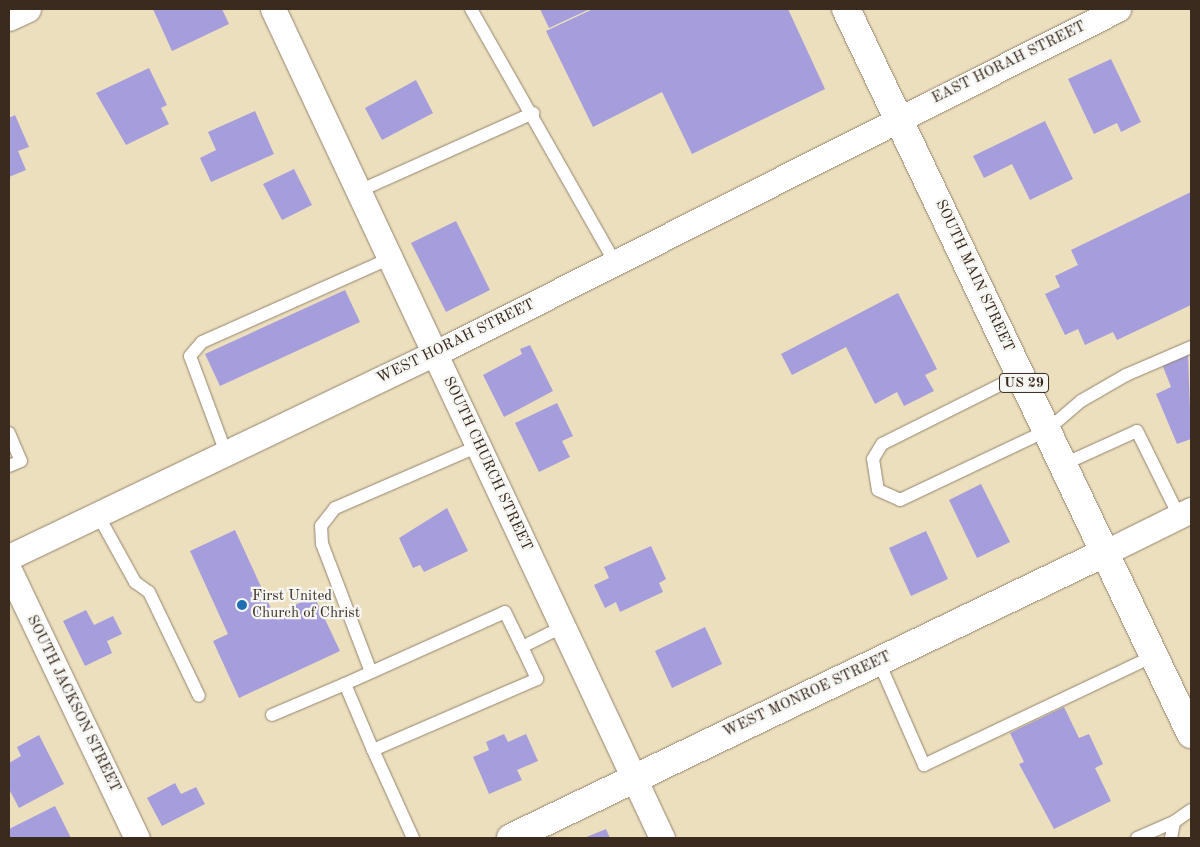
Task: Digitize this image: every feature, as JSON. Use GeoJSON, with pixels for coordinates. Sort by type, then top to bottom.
{"type":"FeatureCollection","features":[{"type":"Feature","properties":{"kind":"main road","name":"SOUTH MAIN STREET"},"geometry":{"type":"LineString","coordinates":[[846,9],[1191,734]]}},
{"type":"Feature","properties":{"kind":"main road","name":"WEST MONROE STREET"},"geometry":{"type":"LineString","coordinates":[[511,838],[632,777],[1104,553]]}},
{"type":"Feature","properties":{"kind":"street"},"geometry":{"type":"LineString","coordinates":[[9,18],[28,9]]}},
{"type":"Feature","properties":{"kind":"street","name":"SOUTH CHURCH STREET"},"geometry":{"type":"LineString","coordinates":[[273,9],[662,838]]}},
{"type":"Feature","properties":{"kind":"street","name":"EAST HORAH STREET"},"geometry":{"type":"LineString","coordinates":[[899,117],[1118,9]]}},
{"type":"Feature","properties":{"kind":"street","name":"WEST HORAH STREET"},"geometry":{"type":"LineString","coordinates":[[9,557],[436,353],[899,117]]}},
{"type":"Feature","properties":{"kind":"street"},"geometry":{"type":"LineString","coordinates":[[1104,553],[1185,513]]}},
{"type":"Feature","properties":{"kind":"street","name":"SOUTH JACKSON STREET"},"geometry":{"type":"LineString","coordinates":[[9,570],[137,838]]}},
{"type":"Feature","properties":{"kind":"lane"},"geometry":{"type":"LineString","coordinates":[[471,9],[533,113],[616,262]]}},
{"type":"Feature","properties":{"kind":"lane"},"geometry":{"type":"LineString","coordinates":[[359,191],[533,113]]}},
{"type":"Feature","properties":{"kind":"lane"},"geometry":{"type":"LineString","coordinates":[[226,453],[190,356],[202,342],[391,258]]}},
{"type":"Feature","properties":{"kind":"lane"},"geometry":{"type":"LineString","coordinates":[[1020,375],[882,444],[873,459],[878,490],[900,500],[909,496],[1046,431],[1082,401],[1126,375],[1191,347]]}},
{"type":"Feature","properties":{"kind":"lane"},"geometry":{"type":"LineString","coordinates":[[1062,465],[1137,432],[1185,513]]}},
{"type":"Feature","properties":{"kind":"lane"},"geometry":{"type":"LineString","coordinates":[[9,433],[21,461],[9,466]]}},
{"type":"Feature","properties":{"kind":"lane"},"geometry":{"type":"LineString","coordinates":[[371,672],[322,544],[321,526],[335,508],[478,446]]}},
{"type":"Feature","properties":{"kind":"lane"},"geometry":{"type":"LineString","coordinates":[[98,515],[135,582],[149,592],[199,696]]}},
{"type":"Feature","properties":{"kind":"lane"},"geometry":{"type":"LineString","coordinates":[[272,715],[505,612],[537,679],[373,750]]}},
{"type":"Feature","properties":{"kind":"lane"},"geometry":{"type":"LineString","coordinates":[[522,647],[562,627]]}},
{"type":"Feature","properties":{"kind":"lane"},"geometry":{"type":"LineString","coordinates":[[878,660],[924,765],[1154,656]]}},
{"type":"Feature","properties":{"kind":"lane"},"geometry":{"type":"LineString","coordinates":[[345,684],[413,838]]}},
{"type":"Feature","properties":{"kind":"lane"},"geometry":{"type":"LineString","coordinates":[[1137,838],[1174,822],[1191,810]]}},
{"type":"Feature","properties":{"kind":"lane"},"geometry":{"type":"LineString","coordinates":[[1171,838],[1174,822]]}},
{"type":"Feature","properties":{"kind":"building"},"geometry":{"type":"Polygon","coordinates":[[[153,9],[222,9],[229,24],[172,51],[153,9]]]}},
{"type":"Feature","properties":{"kind":"building"},"geometry":{"type":"Polygon","coordinates":[[[540,9],[590,9],[549,28],[540,9]]]}},
{"type":"Feature","properties":{"kind":"building"},"geometry":{"type":"Polygon","coordinates":[[[593,9],[788,9],[825,89],[692,154],[662,92],[593,127],[546,31],[593,9]]]}},
{"type":"Feature","properties":{"kind":"building"},"geometry":{"type":"Polygon","coordinates":[[[1111,59],[1141,122],[1121,132],[1117,123],[1094,134],[1068,79],[1111,59]]]}},
{"type":"Feature","properties":{"kind":"building"},"geometry":{"type":"Polygon","coordinates":[[[149,68],[167,105],[161,108],[169,124],[126,145],[96,93],[149,68]]]}},
{"type":"Feature","properties":{"kind":"building"},"geometry":{"type":"Polygon","coordinates":[[[416,80],[433,113],[382,140],[365,108],[416,80]]]}},
{"type":"Feature","properties":{"kind":"building"},"geometry":{"type":"Polygon","coordinates":[[[255,111],[274,154],[211,182],[200,158],[216,150],[208,132],[255,111]]]}},
{"type":"Feature","properties":{"kind":"building"},"geometry":{"type":"Polygon","coordinates":[[[15,115],[29,147],[18,151],[26,170],[9,177],[9,118],[15,115]]]}},
{"type":"Feature","properties":{"kind":"building"},"geometry":{"type":"Polygon","coordinates":[[[1045,121],[1073,179],[1030,200],[1012,164],[984,178],[973,156],[1045,121]]]}},
{"type":"Feature","properties":{"kind":"building"},"geometry":{"type":"Polygon","coordinates":[[[294,169],[312,205],[282,220],[263,184],[294,169]]]}},
{"type":"Feature","properties":{"kind":"building"},"geometry":{"type":"Polygon","coordinates":[[[1191,192],[1191,305],[1117,340],[1113,332],[1085,345],[1078,329],[1065,335],[1045,294],[1060,287],[1055,276],[1078,265],[1071,250],[1191,192]]]}},
{"type":"Feature","properties":{"kind":"building"},"geometry":{"type":"Polygon","coordinates":[[[456,221],[490,290],[446,312],[411,243],[456,221]]]}},
{"type":"Feature","properties":{"kind":"building"},"geometry":{"type":"Polygon","coordinates":[[[345,290],[360,322],[220,386],[205,354],[345,290]]]}},
{"type":"Feature","properties":{"kind":"building"},"geometry":{"type":"Polygon","coordinates":[[[898,293],[937,369],[925,375],[934,391],[904,406],[897,392],[875,404],[846,347],[792,375],[781,354],[898,293]]]}},
{"type":"Feature","properties":{"kind":"building"},"geometry":{"type":"Polygon","coordinates":[[[530,345],[553,391],[504,417],[483,375],[522,354],[520,349],[530,345]]]}},
{"type":"Feature","properties":{"kind":"building"},"geometry":{"type":"Polygon","coordinates":[[[1188,353],[1191,439],[1177,444],[1156,394],[1171,387],[1162,364],[1188,353]]]}},
{"type":"Feature","properties":{"kind":"building"},"geometry":{"type":"Polygon","coordinates":[[[557,403],[573,436],[562,441],[570,457],[539,472],[515,423],[557,403]]]}},
{"type":"Feature","properties":{"kind":"building"},"geometry":{"type":"Polygon","coordinates":[[[981,484],[1010,542],[977,558],[949,500],[981,484]]]}},
{"type":"Feature","properties":{"kind":"building"},"geometry":{"type":"Polygon","coordinates":[[[447,508],[468,551],[424,572],[420,565],[413,568],[399,538],[447,508]]]}},
{"type":"Feature","properties":{"kind":"building","name":"First United Church of Christ"},"geometry":{"type":"Polygon","coordinates":[[[235,530],[274,615],[314,596],[340,651],[239,698],[213,641],[228,634],[190,551],[235,530]]]}},
{"type":"Feature","properties":{"kind":"building"},"geometry":{"type":"Polygon","coordinates":[[[926,531],[948,579],[911,596],[889,548],[926,531]]]}},
{"type":"Feature","properties":{"kind":"building"},"geometry":{"type":"Polygon","coordinates":[[[651,546],[666,579],[659,583],[663,592],[620,612],[616,602],[605,608],[594,585],[609,578],[604,567],[651,546]]]}},
{"type":"Feature","properties":{"kind":"building"},"geometry":{"type":"Polygon","coordinates":[[[86,610],[94,625],[113,616],[122,634],[107,641],[112,653],[85,666],[63,621],[86,610]]]}},
{"type":"Feature","properties":{"kind":"building"},"geometry":{"type":"Polygon","coordinates":[[[705,627],[722,664],[672,688],[655,651],[705,627]]]}},
{"type":"Feature","properties":{"kind":"building"},"geometry":{"type":"Polygon","coordinates":[[[1064,707],[1079,738],[1089,734],[1103,764],[1095,768],[1111,801],[1054,829],[1019,764],[1024,762],[1010,733],[1064,707]]]}},
{"type":"Feature","properties":{"kind":"building"},"geometry":{"type":"Polygon","coordinates":[[[504,734],[508,742],[526,734],[538,761],[517,770],[522,780],[489,794],[473,757],[489,750],[486,742],[504,734]]]}},
{"type":"Feature","properties":{"kind":"building"},"geometry":{"type":"Polygon","coordinates":[[[39,735],[64,784],[19,808],[9,789],[9,763],[21,756],[17,747],[39,735]]]}},
{"type":"Feature","properties":{"kind":"building"},"geometry":{"type":"Polygon","coordinates":[[[175,783],[181,794],[196,787],[205,804],[162,826],[147,798],[175,783]]]}},
{"type":"Feature","properties":{"kind":"building"},"geometry":{"type":"Polygon","coordinates":[[[55,806],[71,838],[9,838],[9,829],[55,806]]]}},
{"type":"Feature","properties":{"kind":"building"},"geometry":{"type":"Polygon","coordinates":[[[606,829],[610,838],[584,838],[606,829]]]}},
{"type":"Feature","properties":{"kind":"place","name":"First United Church of Christ"},"geometry":{"type":"Point","coordinates":[242,605]}}]}
